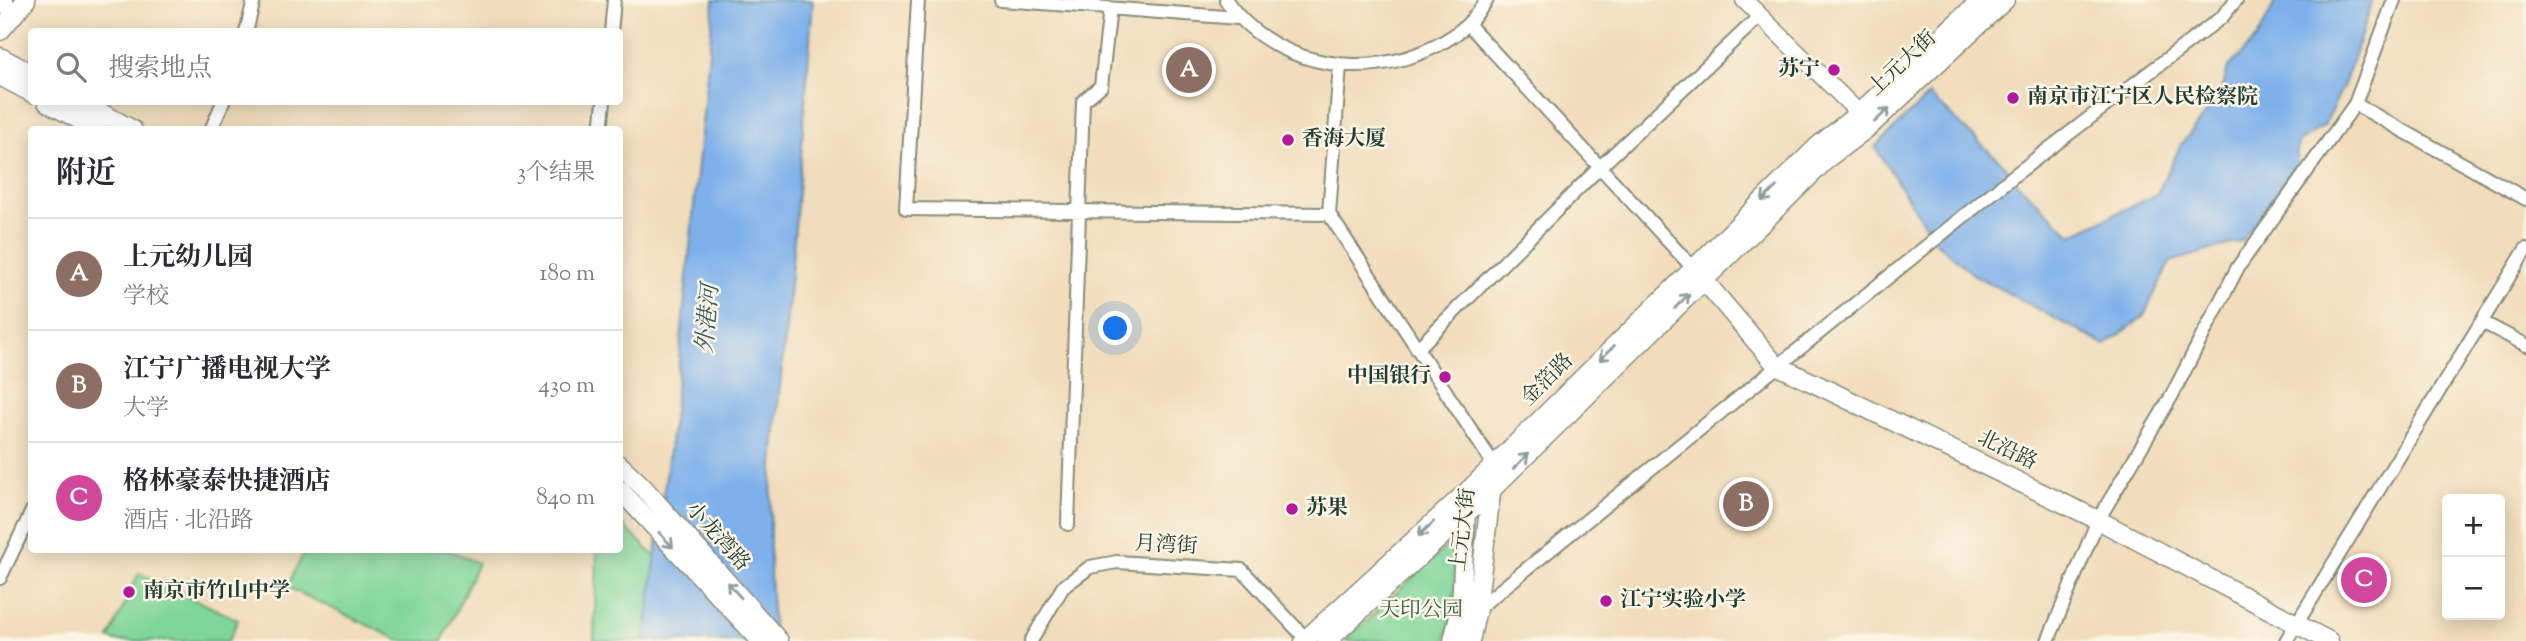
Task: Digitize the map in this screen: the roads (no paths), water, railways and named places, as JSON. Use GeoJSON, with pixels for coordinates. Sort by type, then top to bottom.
{"type":"FeatureCollection","features":[{"type":"Feature","properties":{"kind":"main road"},"geometry":{"type":"LineString","coordinates":[[0,5],[4,0]]}},
{"type":"Feature","properties":{"kind":"main road"},"geometry":{"type":"LineString","coordinates":[[0,31],[26,0]]}},
{"type":"Feature","properties":{"kind":"main road","name":"上元大街"},"geometry":{"type":"LineString","coordinates":[[1823,152],[1859,113],[1981,0]]}},
{"type":"Feature","properties":{"kind":"main road","name":"上元大街"},"geometry":{"type":"LineString","coordinates":[[1823,152],[1870,126],[2006,0]]}},
{"type":"Feature","properties":{"kind":"main road"},"geometry":{"type":"LineString","coordinates":[[0,57],[28,72]]}},
{"type":"Feature","properties":{"kind":"main road"},"geometry":{"type":"LineString","coordinates":[[0,76],[28,91]]}},
{"type":"Feature","properties":{"kind":"main road"},"geometry":{"type":"LineString","coordinates":[[52,105],[91,126]]}},
{"type":"Feature","properties":{"kind":"main road"},"geometry":{"type":"LineString","coordinates":[[87,105],[126,126]]}},
{"type":"Feature","properties":{"kind":"main road","name":"金箔路"},"geometry":{"type":"LineString","coordinates":[[1305,640],[1471,488],[1823,152]]}},
{"type":"Feature","properties":{"kind":"main road","name":"金箔路"},"geometry":{"type":"LineString","coordinates":[[1327,641],[1491,490],[1698,274]]}},
{"type":"Feature","properties":{"kind":"main road","name":"北沿路"},"geometry":{"type":"LineString","coordinates":[[1698,274],[1776,365],[2098,520],[2329,641]]}},
{"type":"Feature","properties":{"kind":"main road","name":"上元大街"},"geometry":{"type":"LineString","coordinates":[[1470,641],[1477,609],[1494,465]]}},
{"type":"Feature","properties":{"kind":"main road","name":"小龙湾路"},"geometry":{"type":"LineString","coordinates":[[623,468],[779,641]]}},
{"type":"Feature","properties":{"kind":"main road","name":"上元大街"},"geometry":{"type":"LineString","coordinates":[[1452,641],[1461,607],[1464,516],[1471,488]]}},
{"type":"Feature","properties":{"kind":"main road","name":"小龙湾路"},"geometry":{"type":"LineString","coordinates":[[623,493],[761,641]]}},
{"type":"Feature","properties":{"kind":"street"},"geometry":{"type":"LineString","coordinates":[[247,28],[254,0]]}},
{"type":"Feature","properties":{"kind":"street"},"geometry":{"type":"LineString","coordinates":[[611,28],[614,0]]}},
{"type":"Feature","properties":{"kind":"street"},"geometry":{"type":"LineString","coordinates":[[918,0],[906,209],[1329,214]]}},
{"type":"Feature","properties":{"kind":"street"},"geometry":{"type":"LineString","coordinates":[[1001,0],[1238,18]]}},
{"type":"Feature","properties":{"kind":"street"},"geometry":{"type":"LineString","coordinates":[[1226,0],[1238,18],[1272,44],[1312,61],[1340,65],[1395,62],[1434,48],[1468,24],[1487,0]]}},
{"type":"Feature","properties":{"kind":"street"},"geometry":{"type":"LineString","coordinates":[[1744,0],[1859,113]]}},
{"type":"Feature","properties":{"kind":"street"},"geometry":{"type":"LineString","coordinates":[[1477,609],[2016,174],[2222,17],[2236,0]]}},
{"type":"Feature","properties":{"kind":"street"},"geometry":{"type":"LineString","coordinates":[[2048,641],[2098,520],[2171,397],[2238,267],[2355,104],[2394,0]]}},
{"type":"Feature","properties":{"kind":"street"},"geometry":{"type":"LineString","coordinates":[[1069,524],[1083,101],[1101,86],[1110,8]]}},
{"type":"Feature","properties":{"kind":"street"},"geometry":{"type":"LineString","coordinates":[[1416,349],[1601,166],[1761,15]]}},
{"type":"Feature","properties":{"kind":"street"},"geometry":{"type":"LineString","coordinates":[[1468,24],[1698,274]]}},
{"type":"Feature","properties":{"kind":"street"},"geometry":{"type":"LineString","coordinates":[[1340,65],[1329,214],[1494,465]]}},
{"type":"Feature","properties":{"kind":"street"},"geometry":{"type":"LineString","coordinates":[[2355,104],[2526,199]]}},
{"type":"Feature","properties":{"kind":"street"},"geometry":{"type":"LineString","coordinates":[[213,126],[222,105]]}},
{"type":"Feature","properties":{"kind":"street"},"geometry":{"type":"LineString","coordinates":[[601,126],[604,105]]}},
{"type":"Feature","properties":{"kind":"street"},"geometry":{"type":"LineString","coordinates":[[2286,641],[2526,248]]}},
{"type":"Feature","properties":{"kind":"street"},"geometry":{"type":"LineString","coordinates":[[2482,322],[2526,345]]}},
{"type":"Feature","properties":{"kind":"street"},"geometry":{"type":"LineString","coordinates":[[0,578],[28,519]]}},
{"type":"Feature","properties":{"kind":"street","name":"月湾街"},"geometry":{"type":"LineString","coordinates":[[1031,641],[1063,587],[1090,567],[1118,562],[1242,570],[1305,640]]}},
{"type":"Feature","properties":{"kind":"water","name":"外港河"},"geometry":{"type":"Polygon","coordinates":[[[714,0],[813,0],[772,480],[770,560],[775,641],[645,641],[674,411],[714,0]]]}},
{"type":"Feature","properties":{"kind":"water"},"geometry":{"type":"Polygon","coordinates":[[[2276,0],[2373,0],[2345,82],[2324,126],[2298,142],[2296,165],[2242,241],[2170,262],[2143,317],[2105,345],[1974,275],[1936,242],[1875,147],[1929,95],[2006,167],[2015,181],[2071,235],[2157,194],[2180,146],[2221,94],[2228,68],[2258,37],[2276,0]]]}},
{"type":"Feature","properties":{"kind":"place","name":"上元幼儿园"},"geometry":{"type":"Point","coordinates":[1189,70]}},
{"type":"Feature","properties":{"kind":"place","name":"苏宁"},"geometry":{"type":"Point","coordinates":[1834,70]}},
{"type":"Feature","properties":{"kind":"place","name":"南京市江宁区人民检察院"},"geometry":{"type":"Point","coordinates":[2013,98]}},
{"type":"Feature","properties":{"kind":"place","name":"香海大厦"},"geometry":{"type":"Point","coordinates":[1288,140]}},
{"type":"Feature","properties":{"kind":"place","name":"中国银行"},"geometry":{"type":"Point","coordinates":[1445,377]}},
{"type":"Feature","properties":{"kind":"place","name":"江宁广播电视大学"},"geometry":{"type":"Point","coordinates":[1746,504]}},
{"type":"Feature","properties":{"kind":"place","name":"苏果"},"geometry":{"type":"Point","coordinates":[1292,509]}},
{"type":"Feature","properties":{"kind":"place","name":"格林豪泰快捷酒店"},"geometry":{"type":"Point","coordinates":[2364,580]}},
{"type":"Feature","properties":{"kind":"place","name":"南京市竹山中学"},"geometry":{"type":"Point","coordinates":[129,592]}},
{"type":"Feature","properties":{"kind":"place","name":"江宁实验小学"},"geometry":{"type":"Point","coordinates":[1606,601]}},
{"type":"Feature","properties":{"kind":"park label","name":"天印公园"},"geometry":{"type":"Point","coordinates":[1421,611]}}]}
